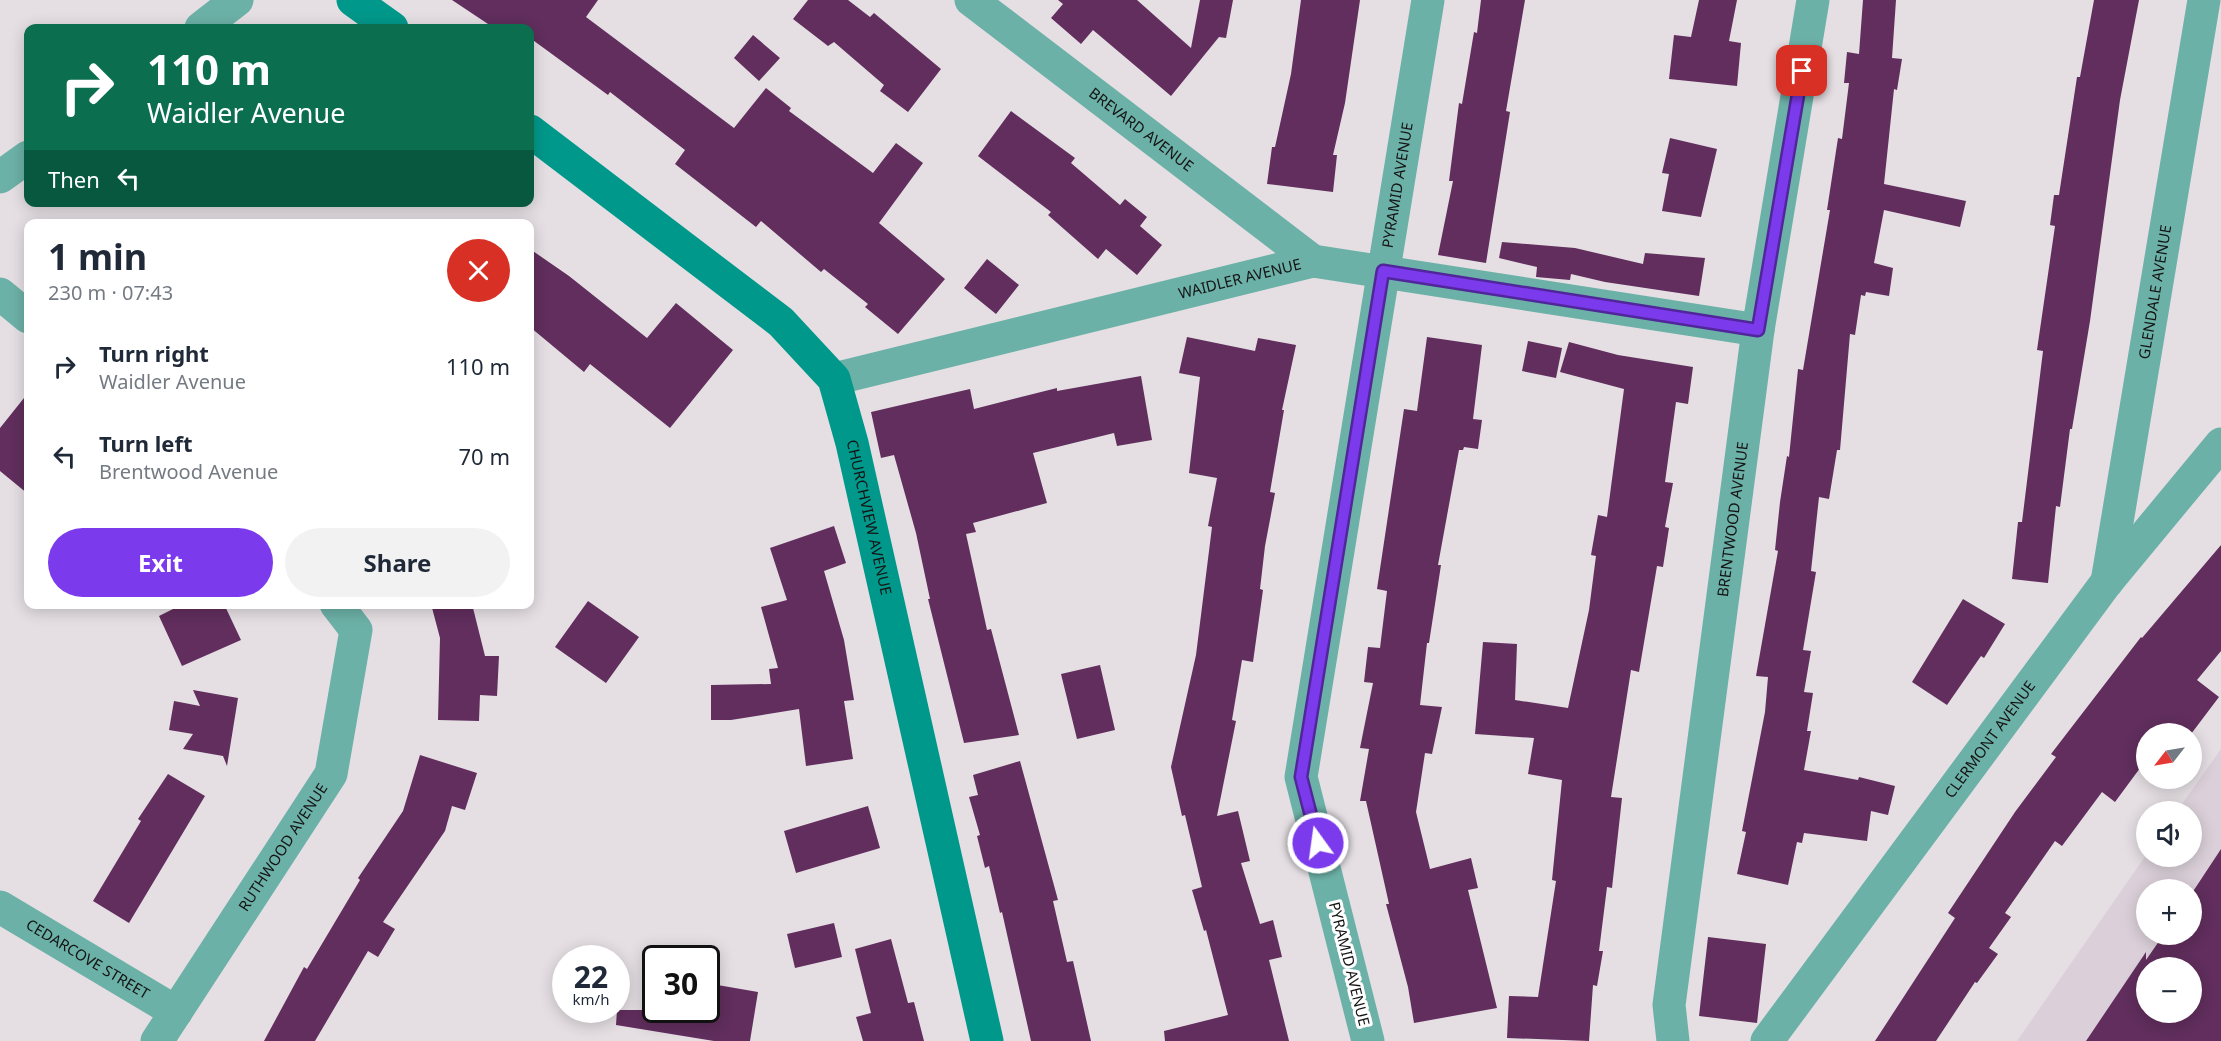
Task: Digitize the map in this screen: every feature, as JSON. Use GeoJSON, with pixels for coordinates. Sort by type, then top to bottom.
{"type":"FeatureCollection","features":[{"type":"Feature","properties":{"kind":"street"},"geometry":{"type":"LineString","coordinates":[[206,24],[237,0]]}},
{"type":"Feature","properties":{"kind":"street"},"geometry":{"type":"LineString","coordinates":[[353,0],[386,24]]}},
{"type":"Feature","properties":{"kind":"street","name":"BREVARD AVENUE"},"geometry":{"type":"LineString","coordinates":[[971,0],[1312,261]]}},
{"type":"Feature","properties":{"kind":"street","name":"PYRAMID AVENUE"},"geometry":{"type":"LineString","coordinates":[[1368,1041],[1301,777],[1428,0]]}},
{"type":"Feature","properties":{"kind":"street","name":"BRENTWOOD AVENUE"},"geometry":{"type":"LineString","coordinates":[[1674,1041],[1670,1005],[1758,330],[1813,0]]}},
{"type":"Feature","properties":{"kind":"street","name":"GLENDALE AVENUE"},"geometry":{"type":"LineString","coordinates":[[2106,583],[2204,0]]}},
{"type":"Feature","properties":{"kind":"street","name":"CHURCHVIEW AVENUE"},"geometry":{"type":"LineString","coordinates":[[534,134],[781,322],[834,379],[852,443],[987,1041]]}},
{"type":"Feature","properties":{"kind":"street"},"geometry":{"type":"LineString","coordinates":[[0,177],[24,160]]}},
{"type":"Feature","properties":{"kind":"street","name":"WAIDLER AVENUE"},"geometry":{"type":"LineString","coordinates":[[834,379],[1312,261],[1758,330]]}},
{"type":"Feature","properties":{"kind":"street"},"geometry":{"type":"LineString","coordinates":[[0,294],[24,314]]}},
{"type":"Feature","properties":{"kind":"street","name":"CLERMONT AVENUE"},"geometry":{"type":"LineString","coordinates":[[1767,1041],[2106,583],[2221,444]]}},
{"type":"Feature","properties":{"kind":"street","name":"RUTHWOOD AVENUE"},"geometry":{"type":"LineString","coordinates":[[157,1041],[331,774],[356,630],[340,609]]}},
{"type":"Feature","properties":{"kind":"street","name":"CEDARCOVE STREET"},"geometry":{"type":"LineString","coordinates":[[0,907],[176,1012]]}},
{"type":"Feature","properties":{"kind":"shaded area"},"geometry":{"type":"Polygon","coordinates":[[[2221,749],[2221,1041],[2017,1041],[2138,867],[2202,867],[2202,801],[2184,801],[2193,789],[2202,789],[2202,776],[2221,749]]]}},
{"type":"Feature","properties":{"kind":"building"},"geometry":{"type":"Polygon","coordinates":[[[452,0],[598,0],[586,17],[734,128],[766,88],[791,108],[789,111],[873,173],[896,143],[923,163],[879,223],[945,279],[898,334],[865,307],[868,304],[824,269],[821,272],[761,221],[756,227],[675,164],[685,150],[610,92],[608,95],[534,41],[534,24],[488,24],[452,0]]]}},
{"type":"Feature","properties":{"kind":"building"},"geometry":{"type":"Polygon","coordinates":[[[808,0],[848,0],[870,17],[874,13],[941,69],[908,112],[880,91],[884,85],[834,42],[828,46],[793,19],[808,0]]]}},
{"type":"Feature","properties":{"kind":"building"},"geometry":{"type":"Polygon","coordinates":[[[1058,0],[1137,0],[1191,48],[1200,0],[1233,0],[1226,38],[1219,37],[1171,96],[1093,30],[1081,44],[1051,18],[1063,4],[1058,0]]]}},
{"type":"Feature","properties":{"kind":"building"},"geometry":{"type":"Polygon","coordinates":[[[1301,0],[1360,0],[1345,103],[1333,155],[1337,155],[1333,192],[1267,184],[1272,147],[1275,147],[1291,74],[1301,0]]]}},
{"type":"Feature","properties":{"kind":"building"},"geometry":{"type":"Polygon","coordinates":[[[1481,0],[1525,0],[1506,111],[1510,112],[1486,263],[1438,255],[1453,181],[1449,181],[1459,103],[1462,104],[1474,32],[1477,33],[1481,0]]]}},
{"type":"Feature","properties":{"kind":"building"},"geometry":{"type":"Polygon","coordinates":[[[1699,0],[1737,0],[1729,41],[1741,43],[1737,86],[1669,79],[1674,35],[1691,37],[1699,0]]]}},
{"type":"Feature","properties":{"kind":"building"},"geometry":{"type":"Polygon","coordinates":[[[1863,0],[1896,0],[1892,58],[1902,59],[1897,90],[1894,89],[1884,184],[1966,201],[1960,227],[1884,210],[1874,263],[1893,268],[1889,296],[1866,292],[1865,296],[1861,295],[1855,335],[1850,334],[1840,450],[1837,450],[1829,499],[1819,497],[1811,571],[1816,572],[1803,650],[1811,651],[1804,692],[1813,693],[1807,731],[1811,731],[1804,770],[1858,780],[1859,777],[1895,786],[1888,815],[1871,811],[1867,841],[1804,833],[1802,843],[1797,842],[1788,885],[1737,874],[1746,832],[1742,831],[1765,712],[1768,677],[1756,676],[1778,551],[1775,550],[1780,502],[1787,456],[1789,457],[1798,369],[1803,370],[1830,210],[1827,210],[1838,138],[1842,139],[1849,83],[1844,83],[1847,52],[1859,54],[1863,0]]]}},
{"type":"Feature","properties":{"kind":"building"},"geometry":{"type":"Polygon","coordinates":[[[2094,0],[2139,0],[2120,100],[2090,321],[2072,429],[2070,429],[2060,507],[2056,506],[2048,583],[2012,579],[2018,522],[2022,522],[2043,351],[2037,350],[2055,226],[2050,225],[2054,195],[2059,195],[2077,77],[2080,77],[2094,0]]]}},
{"type":"Feature","properties":{"kind":"building"},"geometry":{"type":"Polygon","coordinates":[[[753,35],[780,58],[759,81],[734,58],[753,35]]]}},
{"type":"Feature","properties":{"kind":"building"},"geometry":{"type":"Polygon","coordinates":[[[1011,111],[1075,158],[1071,163],[1120,205],[1125,199],[1147,217],[1140,226],[1162,245],[1137,275],[1106,249],[1098,259],[1048,215],[1051,212],[978,156],[1011,111]]]}},
{"type":"Feature","properties":{"kind":"building"},"geometry":{"type":"Polygon","coordinates":[[[1670,138],[1717,149],[1701,217],[1662,211],[1669,174],[1662,173],[1670,138]]]}},
{"type":"Feature","properties":{"kind":"building"},"geometry":{"type":"Polygon","coordinates":[[[1502,242],[1575,248],[1643,264],[1645,253],[1705,258],[1699,296],[1605,282],[1571,274],[1570,280],[1536,277],[1537,267],[1499,258],[1502,242]]]}},
{"type":"Feature","properties":{"kind":"building"},"geometry":{"type":"Polygon","coordinates":[[[534,252],[569,276],[647,338],[676,303],[733,350],[670,428],[590,364],[584,372],[534,330],[534,252]]]}},
{"type":"Feature","properties":{"kind":"building"},"geometry":{"type":"Polygon","coordinates":[[[987,259],[1019,285],[996,314],[964,288],[987,259]]]}},
{"type":"Feature","properties":{"kind":"building"},"geometry":{"type":"Polygon","coordinates":[[[1187,337],[1255,351],[1258,338],[1296,345],[1282,410],[1284,410],[1270,492],[1275,493],[1265,546],[1260,589],[1263,590],[1253,662],[1242,660],[1232,720],[1236,721],[1217,816],[1238,811],[1250,861],[1241,863],[1260,924],[1273,920],[1282,957],[1269,960],[1289,1041],[1165,1041],[1164,1031],[1228,1015],[1206,930],[1204,931],[1192,890],[1202,887],[1171,767],[1196,655],[1212,527],[1208,526],[1217,478],[1189,473],[1200,377],[1179,373],[1187,337]]]}},
{"type":"Feature","properties":{"kind":"building"},"geometry":{"type":"Polygon","coordinates":[[[1427,337],[1482,345],[1473,419],[1482,420],[1478,449],[1464,447],[1463,450],[1459,450],[1438,565],[1441,565],[1429,643],[1427,643],[1420,705],[1442,707],[1432,754],[1425,753],[1416,812],[1430,869],[1471,858],[1478,888],[1468,890],[1497,1008],[1414,1023],[1408,987],[1386,904],[1389,904],[1366,801],[1360,801],[1369,749],[1360,748],[1373,683],[1364,682],[1368,647],[1380,648],[1387,591],[1377,589],[1404,409],[1417,411],[1427,337]]]}},
{"type":"Feature","properties":{"kind":"building"},"geometry":{"type":"Polygon","coordinates":[[[1528,341],[1562,348],[1556,378],[1522,371],[1528,341]]]}},
{"type":"Feature","properties":{"kind":"building"},"geometry":{"type":"Polygon","coordinates":[[[1569,342],[1618,355],[1693,367],[1688,404],[1676,402],[1665,482],[1673,483],[1665,527],[1669,528],[1663,567],[1657,566],[1639,672],[1631,670],[1611,797],[1622,798],[1612,888],[1607,887],[1599,951],[1603,951],[1597,986],[1593,985],[1589,1041],[1507,1038],[1509,996],[1538,997],[1556,881],[1552,880],[1562,780],[1528,774],[1534,738],[1475,734],[1483,642],[1517,644],[1515,700],[1568,708],[1589,610],[1596,556],[1591,555],[1598,515],[1607,517],[1624,389],[1560,372],[1569,342]]]}},
{"type":"Feature","properties":{"kind":"building"},"geometry":{"type":"Polygon","coordinates":[[[1141,376],[1152,440],[1117,446],[1114,433],[1033,453],[1047,503],[973,523],[976,532],[966,534],[987,630],[991,629],[1019,735],[964,743],[928,599],[930,599],[916,533],[894,455],[881,458],[871,412],[970,389],[974,409],[1057,388],[1057,391],[1141,376]]]}},
{"type":"Feature","properties":{"kind":"building"},"geometry":{"type":"Polygon","coordinates":[[[24,398],[24,491],[0,471],[0,428],[24,398]]]}},
{"type":"Feature","properties":{"kind":"building"},"geometry":{"type":"Polygon","coordinates":[[[834,526],[846,563],[824,571],[844,640],[854,700],[844,701],[853,759],[806,766],[799,709],[731,720],[711,720],[711,685],[771,684],[769,669],[778,668],[761,607],[787,600],[770,548],[834,526]]]}},
{"type":"Feature","properties":{"kind":"building"},"geometry":{"type":"Polygon","coordinates":[[[2221,545],[2221,651],[2197,680],[2219,697],[2199,723],[2136,723],[2136,774],[2115,802],[2102,792],[2062,846],[2055,841],[2005,913],[2011,917],[1989,948],[1998,954],[1977,983],[1975,982],[1936,1041],[1875,1041],[1955,918],[1948,913],[2015,812],[2056,757],[2051,754],[2142,638],[2221,545]]]}},
{"type":"Feature","properties":{"kind":"building"},"geometry":{"type":"Polygon","coordinates":[[[1963,599],[2005,624],[1984,658],[1981,656],[1947,705],[1912,682],[1963,599]]]}},
{"type":"Feature","properties":{"kind":"building"},"geometry":{"type":"Polygon","coordinates":[[[588,601],[639,637],[606,683],[555,647],[588,601]]]}},
{"type":"Feature","properties":{"kind":"building"},"geometry":{"type":"Polygon","coordinates":[[[173,609],[226,609],[241,640],[182,666],[159,616],[173,609]]]}},
{"type":"Feature","properties":{"kind":"building"},"geometry":{"type":"Polygon","coordinates":[[[432,609],[473,609],[485,656],[499,656],[497,696],[480,695],[479,721],[438,720],[440,638],[432,609]]]}},
{"type":"Feature","properties":{"kind":"building"},"geometry":{"type":"Polygon","coordinates":[[[1100,665],[1115,730],[1077,739],[1061,674],[1100,665]]]}},
{"type":"Feature","properties":{"kind":"building"},"geometry":{"type":"Polygon","coordinates":[[[193,690],[238,698],[227,766],[223,756],[183,749],[193,734],[169,730],[174,701],[200,706],[193,690]]]}},
{"type":"Feature","properties":{"kind":"building"},"geometry":{"type":"Polygon","coordinates":[[[420,755],[477,773],[465,810],[452,806],[445,831],[383,922],[395,929],[378,957],[368,951],[315,1041],[264,1041],[304,967],[307,969],[360,880],[358,878],[403,811],[420,755]]]}},
{"type":"Feature","properties":{"kind":"building"},"geometry":{"type":"Polygon","coordinates":[[[1020,761],[1058,900],[1053,901],[1067,962],[1073,961],[1091,1041],[1031,1041],[1002,912],[1000,913],[989,866],[985,868],[977,836],[980,835],[969,797],[978,795],[973,775],[1020,761]]]}},
{"type":"Feature","properties":{"kind":"building"},"geometry":{"type":"Polygon","coordinates":[[[168,774],[205,796],[129,923],[93,901],[141,821],[138,819],[168,774]]]}},
{"type":"Feature","properties":{"kind":"building"},"geometry":{"type":"Polygon","coordinates":[[[868,806],[880,848],[796,873],[784,831],[868,806]]]}},
{"type":"Feature","properties":{"kind":"building"},"geometry":{"type":"Polygon","coordinates":[[[2221,849],[2221,1041],[2086,1041],[2136,967],[2136,1023],[2202,1023],[2202,957],[2148,957],[2156,945],[2202,945],[2201,879],[2221,849]]]}},
{"type":"Feature","properties":{"kind":"building"},"geometry":{"type":"Polygon","coordinates":[[[834,923],[842,957],[795,968],[787,934],[834,923]]]}},
{"type":"Feature","properties":{"kind":"building"},"geometry":{"type":"Polygon","coordinates":[[[1708,937],[1766,944],[1757,1023],[1699,1016],[1708,937]]]}},
{"type":"Feature","properties":{"kind":"building"},"geometry":{"type":"Polygon","coordinates":[[[891,939],[908,1003],[914,1002],[924,1041],[863,1041],[856,1017],[871,1013],[855,949],[891,939]]]}},
{"type":"Feature","properties":{"kind":"building"},"geometry":{"type":"Polygon","coordinates":[[[720,985],[758,992],[750,1041],[714,1041],[616,1025],[616,1023],[630,1023],[630,1010],[642,1010],[642,1023],[720,1023],[720,985]]]}},
{"type":"Feature","properties":{"kind":"route"},"geometry":{"type":"LineString","coordinates":[[1318,843],[1301,777],[1383,271],[1758,330],[1802,71]]}}]}
